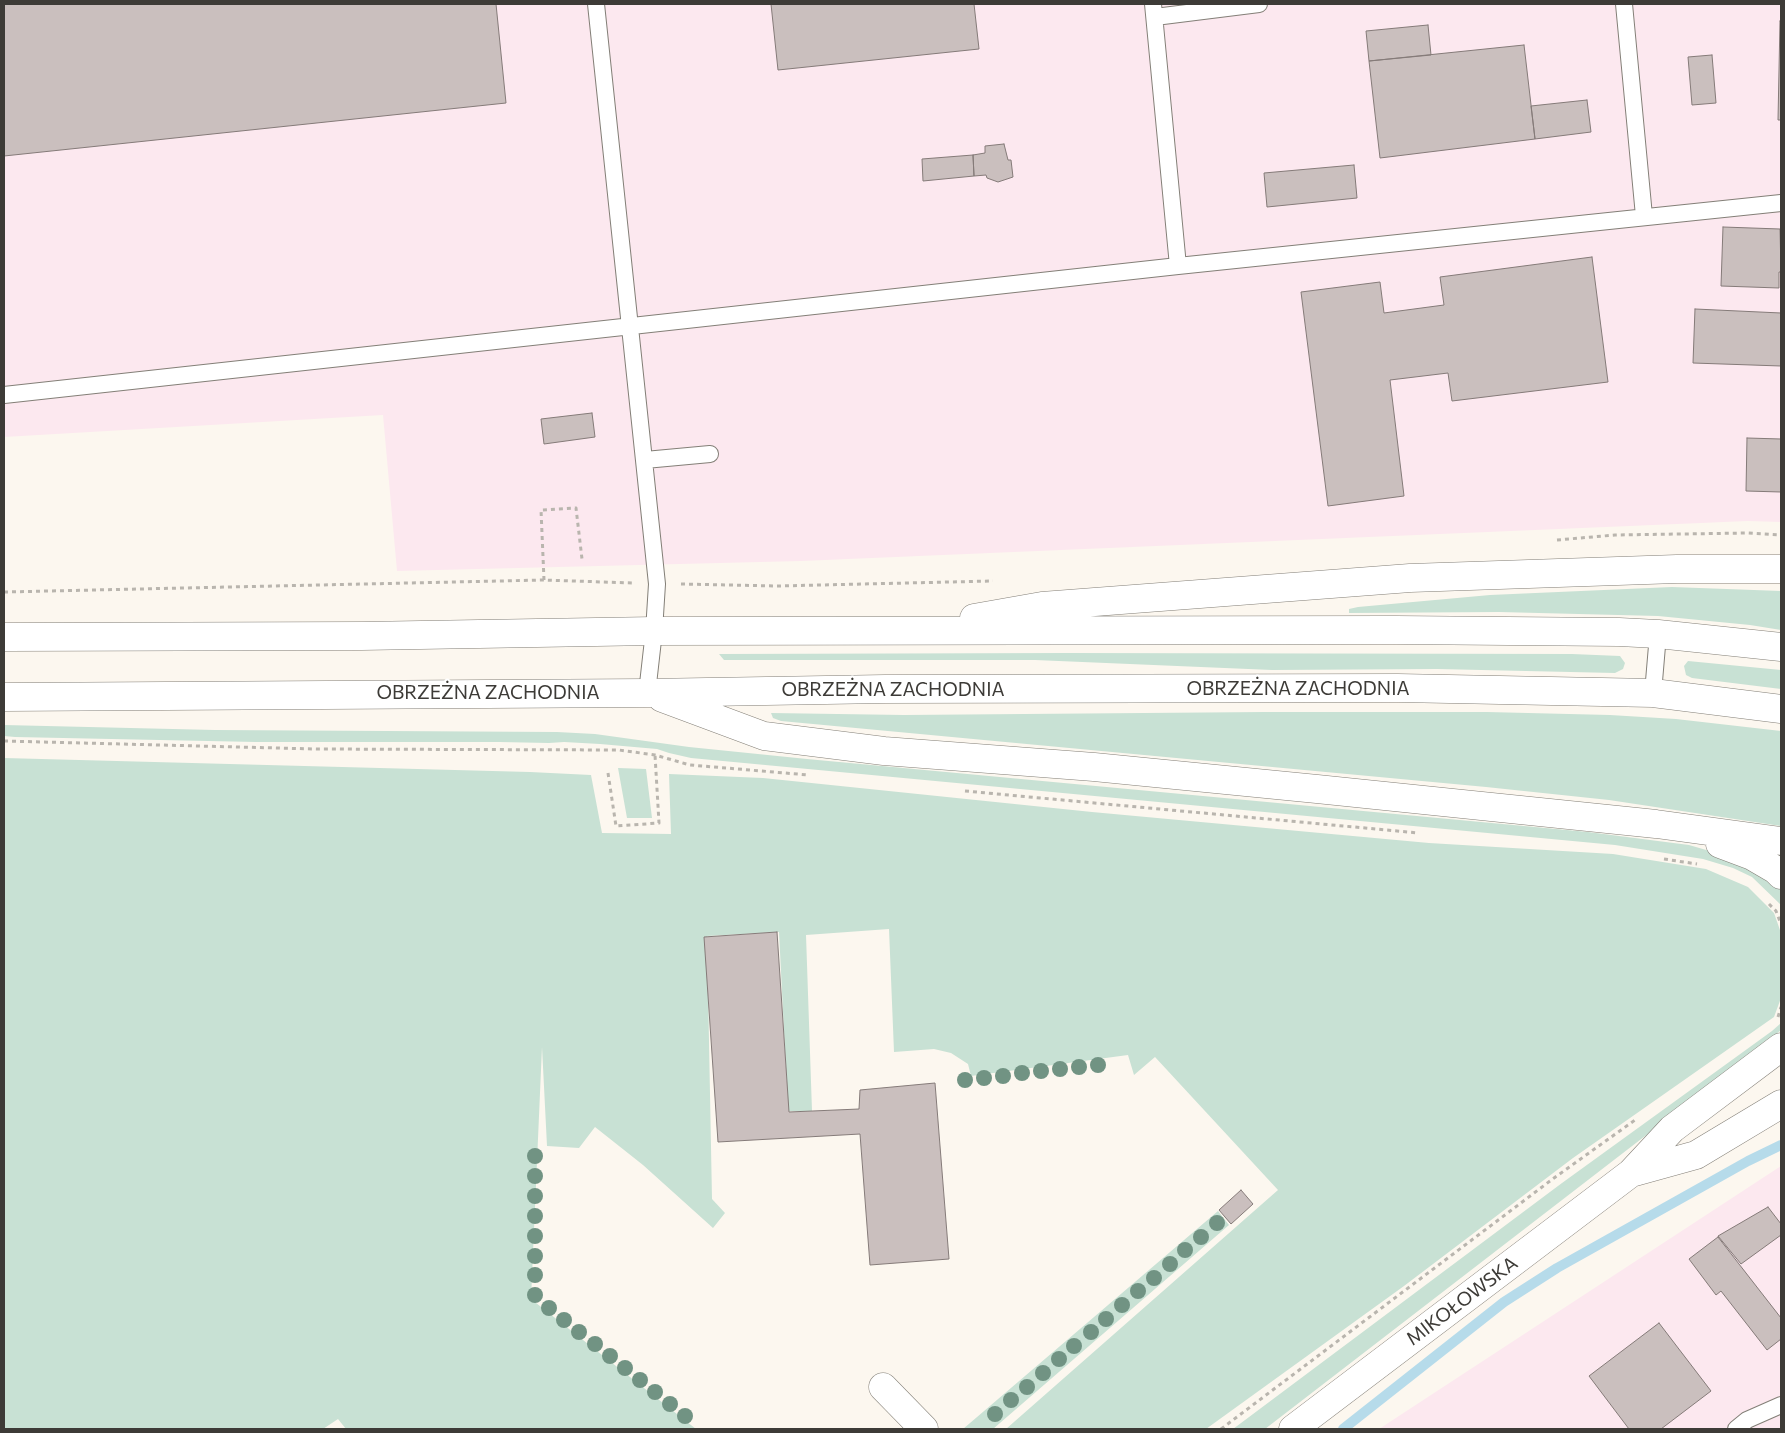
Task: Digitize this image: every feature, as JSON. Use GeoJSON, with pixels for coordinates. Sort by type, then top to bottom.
{"type":"FeatureCollection","features":[{"type":"Feature","properties":{"kind":"street"},"geometry":{"type":"LineString","coordinates":[[901,631],[1042,606],[1410,578],[1677,569],[1781,569]]}},
{"type":"Feature","properties":{"kind":"street"},"geometry":{"type":"LineString","coordinates":[[4,637],[362,636],[654,630],[1406,630],[1619,632],[1658,634],[1781,647]]}},
{"type":"Feature","properties":{"kind":"street","name":"OBRZEŻNA ZACHODNIA"},"geometry":{"type":"LineString","coordinates":[[4,697],[647,693],[885,689],[1398,688],[1653,693],[1781,708]]}},
{"type":"Feature","properties":{"kind":"street"},"geometry":{"type":"LineString","coordinates":[[647,693],[764,736],[884,751],[1162,774],[1656,824],[1781,841]]}},
{"type":"Feature","properties":{"kind":"street"},"geometry":{"type":"LineString","coordinates":[[1656,824],[1713,841],[1752,856],[1781,875]]}},
{"type":"Feature","properties":{"kind":"street","name":"MIKOŁOWSKA"},"geometry":{"type":"LineString","coordinates":[[1293,1429],[1631,1173],[1672,1129],[1781,1047]]}},
{"type":"Feature","properties":{"kind":"street","name":"MIKOŁOWSKA"},"geometry":{"type":"LineString","coordinates":[[1631,1173],[1696,1155],[1781,1104]]}},
{"type":"Feature","properties":{"kind":"street"},"geometry":{"type":"LineString","coordinates":[[883,1387],[924,1429]]}},
{"type":"Feature","properties":{"kind":"lane"},"geometry":{"type":"LineString","coordinates":[[596,4],[657,584],[647,693]]}},
{"type":"Feature","properties":{"kind":"lane"},"geometry":{"type":"LineString","coordinates":[[1178,266],[1154,10],[1259,4]]}},
{"type":"Feature","properties":{"kind":"lane"},"geometry":{"type":"LineString","coordinates":[[1624,4],[1644,216]]}},
{"type":"Feature","properties":{"kind":"lane"},"geometry":{"type":"LineString","coordinates":[[4,395],[1178,266],[1781,203]]}},
{"type":"Feature","properties":{"kind":"lane"},"geometry":{"type":"LineString","coordinates":[[645,460],[710,454]]}},
{"type":"Feature","properties":{"kind":"lane"},"geometry":{"type":"LineString","coordinates":[[1653,693],[1658,634]]}},
{"type":"Feature","properties":{"kind":"lane"},"geometry":{"type":"LineString","coordinates":[[1736,1429],[1747,1420],[1781,1405]]}},
{"type":"Feature","properties":{"kind":"path"},"geometry":{"type":"LineString","coordinates":[[544,580],[541,510],[576,508],[582,558]]}},
{"type":"Feature","properties":{"kind":"path"},"geometry":{"type":"LineString","coordinates":[[1556,540],[1625,535],[1747,533],[1781,535]]}},
{"type":"Feature","properties":{"kind":"path"},"geometry":{"type":"LineString","coordinates":[[4,592],[544,580],[777,586],[1001,581]]}},
{"type":"Feature","properties":{"kind":"path"},"geometry":{"type":"LineString","coordinates":[[4,741],[316,749],[619,750],[655,755],[690,765],[814,776]]}},
{"type":"Feature","properties":{"kind":"path"},"geometry":{"type":"LineString","coordinates":[[608,773],[616,826],[659,823],[655,755]]}},
{"type":"Feature","properties":{"kind":"path"},"geometry":{"type":"LineString","coordinates":[[963,790],[1426,834]]}},
{"type":"Feature","properties":{"kind":"path"},"geometry":{"type":"LineString","coordinates":[[1660,858],[1706,866]]}},
{"type":"Feature","properties":{"kind":"path"},"geometry":{"type":"LineString","coordinates":[[1762,897],[1776,911],[1781,924]]}},
{"type":"Feature","properties":{"kind":"path"},"geometry":{"type":"LineString","coordinates":[[1781,1007],[1777,1020],[1781,1017]]}},
{"type":"Feature","properties":{"kind":"path"},"geometry":{"type":"LineString","coordinates":[[1221,1429],[1554,1178],[1641,1116]]}},
{"type":"Feature","properties":{"kind":"shaded area"},"geometry":{"type":"Polygon","coordinates":[[[4,4],[1781,4],[1781,522],[1748,521],[801,561],[397,571],[383,415],[4,437],[4,4]]]}},
{"type":"Feature","properties":{"kind":"shaded area"},"geometry":{"type":"Polygon","coordinates":[[[1781,1166],[1781,1429],[1379,1429],[1781,1166]]]}},
{"type":"Feature","properties":{"kind":"green space"},"geometry":{"type":"Polygon","coordinates":[[[1672,587],[1781,591],[1781,630],[1658,616],[1499,612],[1349,613],[1349,609],[1358,607],[1490,595],[1672,587]]]}},
{"type":"Feature","properties":{"kind":"green space"},"geometry":{"type":"Polygon","coordinates":[[[719,654],[1572,654],[1620,656],[1625,663],[1623,669],[1615,673],[1437,669],[1272,670],[1035,660],[724,660],[719,654]]]}},
{"type":"Feature","properties":{"kind":"green space"},"geometry":{"type":"Polygon","coordinates":[[[1688,661],[1781,670],[1781,689],[1692,678],[1686,675],[1684,666],[1688,661]]]}},
{"type":"Feature","properties":{"kind":"green space"},"geometry":{"type":"Polygon","coordinates":[[[1487,712],[1610,715],[1676,719],[1781,731],[1781,826],[1609,800],[1486,787],[781,721],[773,718],[771,713],[904,715],[1487,712]]]}},
{"type":"Feature","properties":{"kind":"green space"},"geometry":{"type":"Polygon","coordinates":[[[4,725],[215,730],[557,732],[595,734],[689,747],[807,759],[1588,832],[1689,845],[1727,856],[1781,888],[1781,905],[1752,877],[1733,868],[1703,859],[1615,845],[691,758],[657,749],[600,744],[564,742],[256,742],[15,737],[4,736],[4,725]]]}},
{"type":"Feature","properties":{"kind":"green space"},"geometry":{"type":"Polygon","coordinates":[[[4,758],[591,775],[602,833],[671,834],[669,774],[763,778],[1092,812],[1429,843],[1613,854],[1706,869],[1748,887],[1774,913],[1781,933],[1781,998],[1774,1017],[1573,1158],[1404,1286],[1206,1429],[1006,1429],[1278,1190],[1155,1057],[1134,1075],[1128,1055],[971,1076],[968,1064],[951,1053],[934,1049],[894,1052],[889,929],[806,935],[812,1111],[788,1111],[779,932],[707,936],[712,1199],[725,1213],[713,1228],[643,1165],[595,1127],[579,1148],[547,1146],[542,1047],[531,1299],[696,1429],[346,1429],[338,1419],[323,1429],[4,1429],[4,758]]]}},
{"type":"Feature","properties":{"kind":"green space"},"geometry":{"type":"Polygon","coordinates":[[[618,768],[646,769],[652,818],[627,818],[618,768]]]}},
{"type":"Feature","properties":{"kind":"green space"},"geometry":{"type":"Polygon","coordinates":[[[1781,1023],[1781,1030],[1767,1042],[1265,1429],[1233,1429],[1562,1183],[1781,1023]]]}},
{"type":"Feature","properties":{"kind":"green space"},"geometry":{"type":"Polygon","coordinates":[[[1218,1211],[1229,1225],[993,1429],[963,1429],[1218,1211]]]}},
{"type":"Feature","properties":{"kind":"building"},"geometry":{"type":"Polygon","coordinates":[[[4,4],[496,4],[506,103],[4,156],[4,4]]]}},
{"type":"Feature","properties":{"kind":"building"},"geometry":{"type":"Polygon","coordinates":[[[771,4],[974,4],[979,49],[778,70],[771,4]]]}},
{"type":"Feature","properties":{"kind":"building"},"geometry":{"type":"Polygon","coordinates":[[[1780,21],[1781,120],[1778,120],[1780,21]]]}},
{"type":"Feature","properties":{"kind":"building"},"geometry":{"type":"Polygon","coordinates":[[[1428,25],[1431,55],[1369,61],[1366,31],[1428,25]]]}},
{"type":"Feature","properties":{"kind":"building"},"geometry":{"type":"Polygon","coordinates":[[[1524,45],[1535,139],[1380,158],[1369,61],[1524,45]]]}},
{"type":"Feature","properties":{"kind":"building"},"geometry":{"type":"Polygon","coordinates":[[[1712,55],[1716,103],[1692,105],[1688,57],[1712,55]]]}},
{"type":"Feature","properties":{"kind":"building"},"geometry":{"type":"Polygon","coordinates":[[[1587,100],[1591,132],[1535,139],[1531,106],[1587,100]]]}},
{"type":"Feature","properties":{"kind":"building"},"geometry":{"type":"Polygon","coordinates":[[[1004,144],[1008,160],[1011,160],[1013,177],[998,182],[987,178],[986,175],[974,176],[973,155],[985,153],[985,146],[1004,144]]]}},
{"type":"Feature","properties":{"kind":"building"},"geometry":{"type":"Polygon","coordinates":[[[973,155],[974,176],[923,181],[922,159],[973,155]]]}},
{"type":"Feature","properties":{"kind":"building"},"geometry":{"type":"Polygon","coordinates":[[[1354,165],[1357,198],[1267,207],[1264,173],[1354,165]]]}},
{"type":"Feature","properties":{"kind":"building"},"geometry":{"type":"Polygon","coordinates":[[[1723,227],[1780,229],[1781,272],[1779,272],[1779,288],[1721,286],[1723,227]]]}},
{"type":"Feature","properties":{"kind":"building"},"geometry":{"type":"Polygon","coordinates":[[[1592,257],[1608,382],[1452,401],[1448,373],[1390,380],[1404,496],[1328,506],[1301,292],[1380,282],[1384,313],[1444,305],[1440,277],[1592,257]]]}},
{"type":"Feature","properties":{"kind":"building"},"geometry":{"type":"Polygon","coordinates":[[[1695,309],[1781,313],[1781,366],[1693,363],[1695,309]]]}},
{"type":"Feature","properties":{"kind":"building"},"geometry":{"type":"Polygon","coordinates":[[[592,413],[595,437],[544,444],[541,419],[592,413]]]}},
{"type":"Feature","properties":{"kind":"building"},"geometry":{"type":"Polygon","coordinates":[[[1747,438],[1781,439],[1781,492],[1746,491],[1747,438]]]}},
{"type":"Feature","properties":{"kind":"building"},"geometry":{"type":"Polygon","coordinates":[[[777,932],[789,1112],[859,1109],[860,1090],[935,1083],[949,1259],[870,1265],[860,1134],[718,1142],[704,937],[777,932]]]}},
{"type":"Feature","properties":{"kind":"building"},"geometry":{"type":"Polygon","coordinates":[[[1241,1190],[1253,1204],[1231,1224],[1219,1210],[1241,1190]]]}},
{"type":"Feature","properties":{"kind":"building"},"geometry":{"type":"Polygon","coordinates":[[[1768,1207],[1781,1224],[1781,1235],[1741,1264],[1718,1236],[1768,1207]]]}},
{"type":"Feature","properties":{"kind":"building"},"geometry":{"type":"Polygon","coordinates":[[[1718,1237],[1781,1318],[1781,1339],[1767,1350],[1721,1291],[1716,1295],[1689,1259],[1718,1237]]]}},
{"type":"Feature","properties":{"kind":"building"},"geometry":{"type":"Polygon","coordinates":[[[1659,1323],[1711,1391],[1661,1429],[1629,1429],[1589,1376],[1659,1323]]]}},
{"type":"Feature","properties":{"kind":"waterway"},"geometry":{"type":"LineString","coordinates":[[1343,1429],[1504,1302],[1557,1268],[1748,1161],[1781,1145]]}}]}
